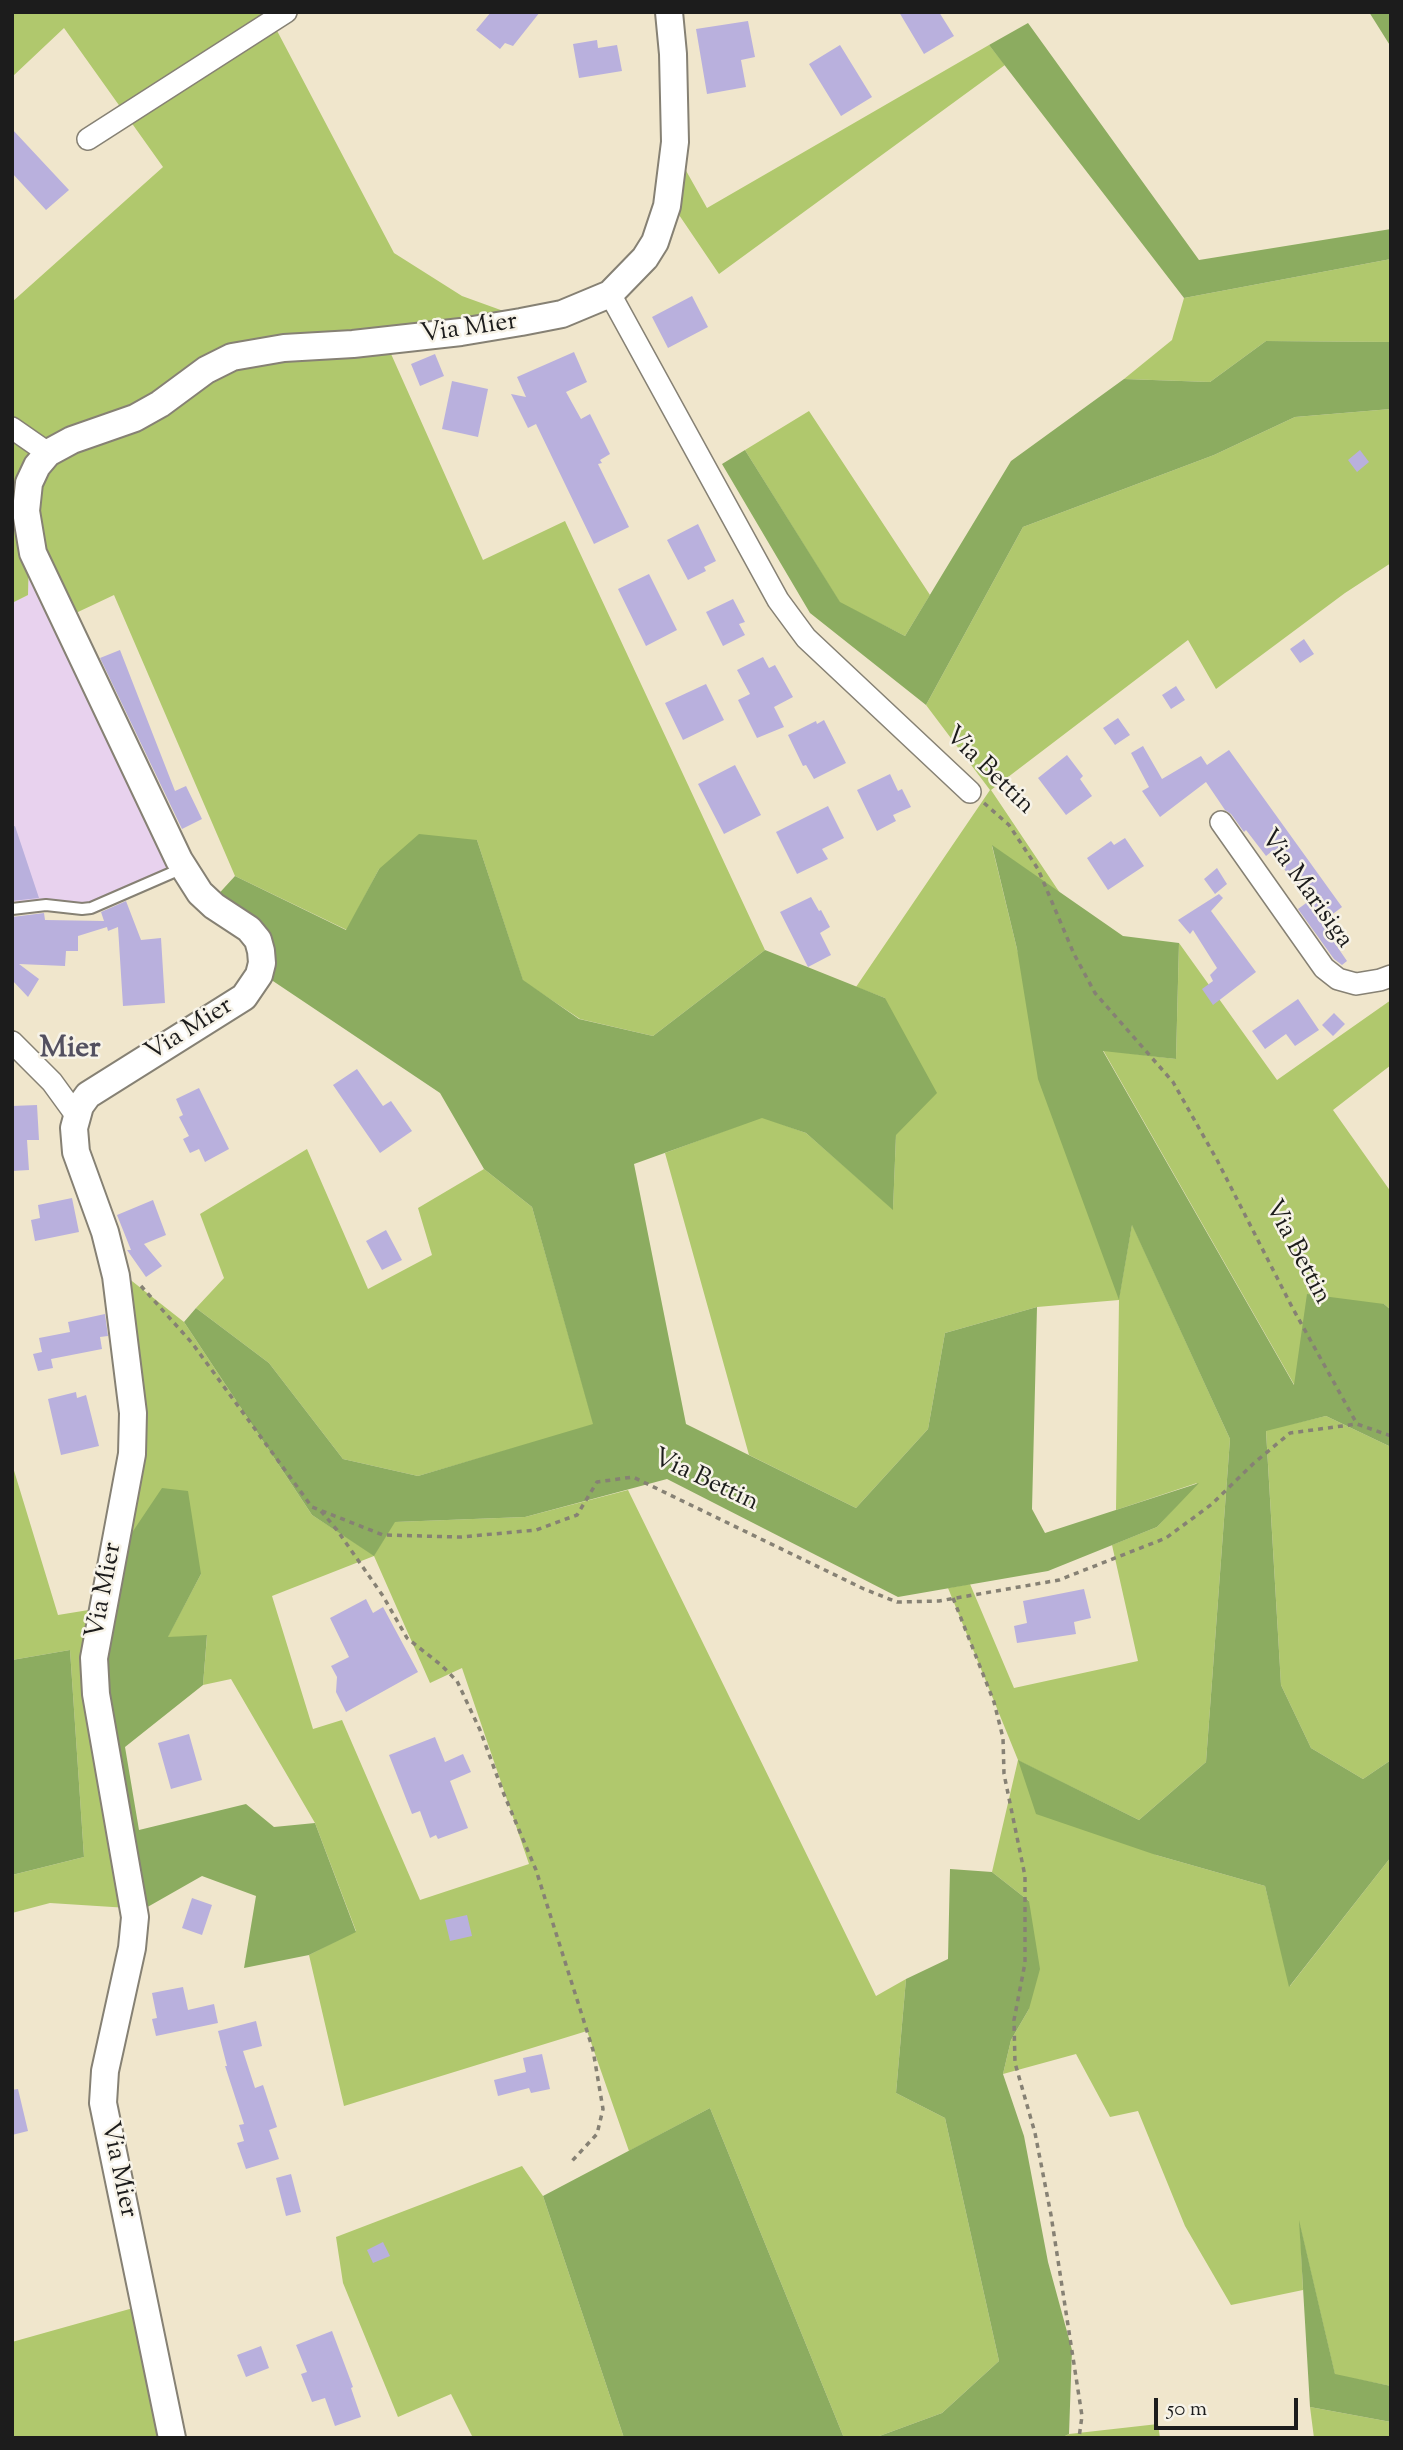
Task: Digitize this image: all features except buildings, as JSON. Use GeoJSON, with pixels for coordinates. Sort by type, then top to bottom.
{"type":"FeatureCollection","features":[{"type":"Feature","properties":{"kind":"street"},"geometry":{"type":"LineString","coordinates":[[88,139],[286,12]]}},
{"type":"Feature","properties":{"kind":"street","name":"Via Mier"},"geometry":{"type":"LineString","coordinates":[[172,2438],[103,2103],[105,2071],[132,1948],[135,1917],[96,1694],[94,1658],[132,1454],[133,1413],[116,1276],[74,1140],[76,1115],[88,1095],[231,1007],[252,988],[262,963],[258,940],[249,929],[214,906],[200,893],[183,868],[33,553],[26,511],[29,483],[37,466],[48,453],[72,440],[135,418],[160,404],[206,370],[232,357],[274,349],[353,344],[522,323],[562,314],[610,294],[645,258],[655,242],[667,206],[675,142],[669,12]]}},
{"type":"Feature","properties":{"kind":"street","name":"Via Bettin"},"geometry":{"type":"LineString","coordinates":[[610,294],[778,600],[799,628],[846,678],[970,792]]}},
{"type":"Feature","properties":{"kind":"street"},"geometry":{"type":"LineString","coordinates":[[12,428],[48,453]]}},
{"type":"Feature","properties":{"kind":"street","name":"Via Marisiga"},"geometry":{"type":"LineString","coordinates":[[1221,822],[1324,968],[1338,979],[1356,984],[1391,976]]}},
{"type":"Feature","properties":{"kind":"street"},"geometry":{"type":"LineString","coordinates":[[12,1042],[52,1082],[76,1115]]}},
{"type":"Feature","properties":{"kind":"lane"},"geometry":{"type":"LineString","coordinates":[[12,909],[46,905],[91,908],[183,868]]}},
{"type":"Feature","properties":{"kind":"path","name":"Via Bettin"},"geometry":{"type":"LineString","coordinates":[[970,792],[1009,825],[1038,869],[1074,954],[1095,993],[1173,1082],[1357,1424]]}},
{"type":"Feature","properties":{"kind":"path","name":"Via Bettin"},"geometry":{"type":"LineString","coordinates":[[139,1284],[192,1343],[312,1507],[383,1535],[461,1537],[536,1530],[577,1515],[597,1482],[633,1477],[864,1589],[897,1602],[953,1598],[1059,1580],[1166,1538],[1212,1504],[1290,1433],[1357,1424],[1391,1436]]}},
{"type":"Feature","properties":{"kind":"path"},"geometry":{"type":"LineString","coordinates":[[320,1510],[383,1596],[407,1639],[457,1681],[480,1730],[536,1870],[593,2050],[603,2109],[597,2133],[572,2161]]}},
{"type":"Feature","properties":{"kind":"path"},"geometry":{"type":"LineString","coordinates":[[953,1598],[994,1702],[1003,1738],[1004,1774],[1025,1876],[1025,1963],[1014,2020],[1014,2063],[1035,2133],[1051,2215],[1082,2416],[1079,2438]]}},
{"type":"Feature","properties":{"kind":"shaded area"},"geometry":{"type":"Polygon","coordinates":[[[29,549],[182,871],[88,913],[45,908],[12,911],[12,603],[28,595],[29,549]]]}},
{"type":"Feature","properties":{"kind":"green space"},"geometry":{"type":"Polygon","coordinates":[[[12,12],[293,12],[274,25],[394,253],[462,296],[520,317],[379,327],[483,560],[565,521],[765,950],[653,1036],[580,1019],[523,981],[477,840],[379,869],[347,930],[235,876],[114,595],[61,620],[29,551],[28,595],[12,603],[12,302],[163,167],[64,28],[12,77],[12,12]]]}},
{"type":"Feature","properties":{"kind":"green space"},"geometry":{"type":"Polygon","coordinates":[[[1369,12],[1391,12],[1391,47],[1369,12]]]}},
{"type":"Feature","properties":{"kind":"green space"},"geometry":{"type":"Polygon","coordinates":[[[1028,23],[1199,260],[1391,229],[1391,259],[1184,298],[989,45],[1028,23]]]}},
{"type":"Feature","properties":{"kind":"green space"},"geometry":{"type":"Polygon","coordinates":[[[989,45],[1005,65],[719,274],[675,209],[666,135],[707,208],[989,45]]]}},
{"type":"Feature","properties":{"kind":"green space"},"geometry":{"type":"Polygon","coordinates":[[[1391,259],[1391,342],[1266,341],[1210,382],[1124,379],[1172,340],[1184,298],[1391,259]]]}},
{"type":"Feature","properties":{"kind":"green space"},"geometry":{"type":"Polygon","coordinates":[[[1266,341],[1391,342],[1391,409],[1295,417],[1214,455],[1023,527],[926,705],[810,613],[722,464],[745,450],[840,602],[905,636],[1011,461],[1124,379],[1210,382],[1266,341]]]}},
{"type":"Feature","properties":{"kind":"green space"},"geometry":{"type":"Polygon","coordinates":[[[1391,409],[1391,563],[1345,593],[1216,689],[1188,640],[991,790],[1060,893],[992,846],[1017,949],[1119,1298],[1132,1224],[1230,1439],[1206,1762],[1139,1820],[1019,1761],[1156,1855],[1265,1886],[1290,1986],[1391,1857],[1391,2386],[1335,2375],[1300,2226],[1303,2290],[1231,2305],[1185,2226],[1138,2111],[1110,2117],[1076,2054],[1003,2074],[1011,2040],[1029,2009],[1029,1901],[992,1872],[1018,1760],[948,1588],[970,1584],[1014,1688],[1138,1661],[1112,1545],[1157,1527],[1197,1483],[1116,1510],[1119,1300],[1037,1307],[945,1333],[928,1429],[856,1508],[749,1455],[665,1153],[762,1117],[806,1133],[893,1209],[896,1135],[885,998],[856,987],[990,790],[926,705],[1023,527],[1214,455],[1295,417],[1391,409]]]}},
{"type":"Feature","properties":{"kind":"green space"},"geometry":{"type":"Polygon","coordinates":[[[809,411],[930,595],[905,636],[840,603],[745,450],[809,411]]]}},
{"type":"Feature","properties":{"kind":"green space"},"geometry":{"type":"Polygon","coordinates":[[[419,834],[477,840],[523,980],[579,1019],[653,1036],[765,950],[885,998],[937,1093],[896,1135],[893,1210],[806,1133],[762,1118],[634,1164],[686,1424],[856,1508],[928,1429],[945,1333],[1037,1307],[1032,1509],[1045,1533],[1199,1483],[1157,1527],[1048,1571],[898,1597],[667,1479],[525,1517],[395,1522],[374,1556],[312,1515],[184,1322],[196,1308],[269,1363],[343,1459],[418,1476],[593,1424],[532,1207],[484,1169],[440,1093],[264,975],[265,946],[213,900],[235,876],[346,930],[379,869],[419,834]]]}},
{"type":"Feature","properties":{"kind":"green space"},"geometry":{"type":"Polygon","coordinates":[[[992,845],[1123,936],[1179,943],[1176,1059],[1103,1051],[1294,1385],[1307,1294],[1384,1304],[1391,1310],[1391,1447],[1326,1416],[1266,1431],[1281,1685],[1311,1748],[1363,1779],[1391,1760],[1391,1857],[1289,1987],[1265,1886],[1156,1855],[1036,1814],[1018,1760],[1139,1820],[1206,1762],[1230,1439],[1132,1225],[1119,1300],[1038,1079],[1017,949],[992,845]]]}},
{"type":"Feature","properties":{"kind":"green space"},"geometry":{"type":"Polygon","coordinates":[[[1179,943],[1277,1080],[1391,1000],[1391,1065],[1333,1110],[1391,1192],[1391,1310],[1384,1304],[1295,1386],[1103,1050],[1176,1059],[1179,943]]]}},
{"type":"Feature","properties":{"kind":"green space"},"geometry":{"type":"Polygon","coordinates":[[[307,1149],[368,1289],[432,1255],[418,1208],[484,1169],[532,1207],[594,1425],[418,1476],[343,1459],[269,1363],[196,1308],[224,1278],[200,1214],[307,1149]]]}},
{"type":"Feature","properties":{"kind":"green space"},"geometry":{"type":"Polygon","coordinates":[[[123,1274],[184,1322],[312,1515],[374,1555],[394,1522],[525,1517],[628,1490],[876,1996],[906,1979],[896,2093],[945,2118],[999,2361],[942,2413],[874,2438],[844,2438],[710,2108],[629,2151],[587,2031],[344,2106],[309,1955],[356,1931],[315,1823],[231,1679],[203,1685],[207,1636],[167,1638],[201,1574],[117,1555],[123,1274]],[[374,1556],[272,1596],[313,1729],[342,1720],[420,1900],[529,1864],[462,1668],[430,1683],[374,1556]]]}},
{"type":"Feature","properties":{"kind":"green space"},"geometry":{"type":"Polygon","coordinates":[[[1326,1416],[1391,1447],[1391,1760],[1363,1779],[1311,1748],[1281,1685],[1266,1430],[1326,1416]]]}},
{"type":"Feature","properties":{"kind":"green space"},"geometry":{"type":"Polygon","coordinates":[[[12,1464],[58,1615],[107,1607],[144,1909],[50,1903],[12,1913],[12,1875],[84,1857],[70,1650],[12,1660],[12,1464]]]}},
{"type":"Feature","properties":{"kind":"green space"},"geometry":{"type":"Polygon","coordinates":[[[162,1488],[188,1491],[201,1574],[168,1637],[207,1635],[203,1685],[125,1747],[139,1830],[246,1804],[274,1827],[315,1823],[356,1932],[309,1955],[244,1968],[256,1896],[202,1876],[144,1909],[100,1644],[117,1555],[162,1488]]]}},
{"type":"Feature","properties":{"kind":"green space"},"geometry":{"type":"Polygon","coordinates":[[[70,1650],[84,1857],[12,1875],[12,1660],[70,1650]]]}},
{"type":"Feature","properties":{"kind":"green space"},"geometry":{"type":"Polygon","coordinates":[[[950,1869],[992,1872],[1029,1901],[1040,1969],[1029,2009],[1011,2040],[1003,2074],[1024,2136],[1048,2262],[1072,2350],[1069,2434],[1061,2438],[874,2438],[942,2413],[999,2361],[945,2118],[896,2093],[906,1979],[948,1959],[950,1869]]]}},
{"type":"Feature","properties":{"kind":"green space"},"geometry":{"type":"Polygon","coordinates":[[[710,2108],[844,2438],[624,2438],[543,2196],[710,2108]]]}},
{"type":"Feature","properties":{"kind":"green space"},"geometry":{"type":"Polygon","coordinates":[[[522,2166],[543,2196],[624,2438],[473,2438],[451,2394],[398,2417],[343,2283],[336,2237],[522,2166]]]}},
{"type":"Feature","properties":{"kind":"green space"},"geometry":{"type":"Polygon","coordinates":[[[1299,2220],[1335,2374],[1391,2386],[1391,2422],[1310,2407],[1299,2220]]]}},
{"type":"Feature","properties":{"kind":"green space"},"geometry":{"type":"Polygon","coordinates":[[[151,2303],[179,2438],[12,2438],[12,2342],[151,2303]]]}},
{"type":"Feature","properties":{"kind":"green space"},"geometry":{"type":"Polygon","coordinates":[[[1310,2407],[1391,2422],[1391,2438],[1314,2438],[1310,2407]]]}},
{"type":"Feature","properties":{"kind":"green space"},"geometry":{"type":"Polygon","coordinates":[[[1158,2424],[1160,2438],[1061,2438],[1069,2434],[1158,2424]]]}},
{"type":"Feature","properties":{"kind":"district","name":"Mier"},"geometry":{"type":"Point","coordinates":[70,1051]}}]}
